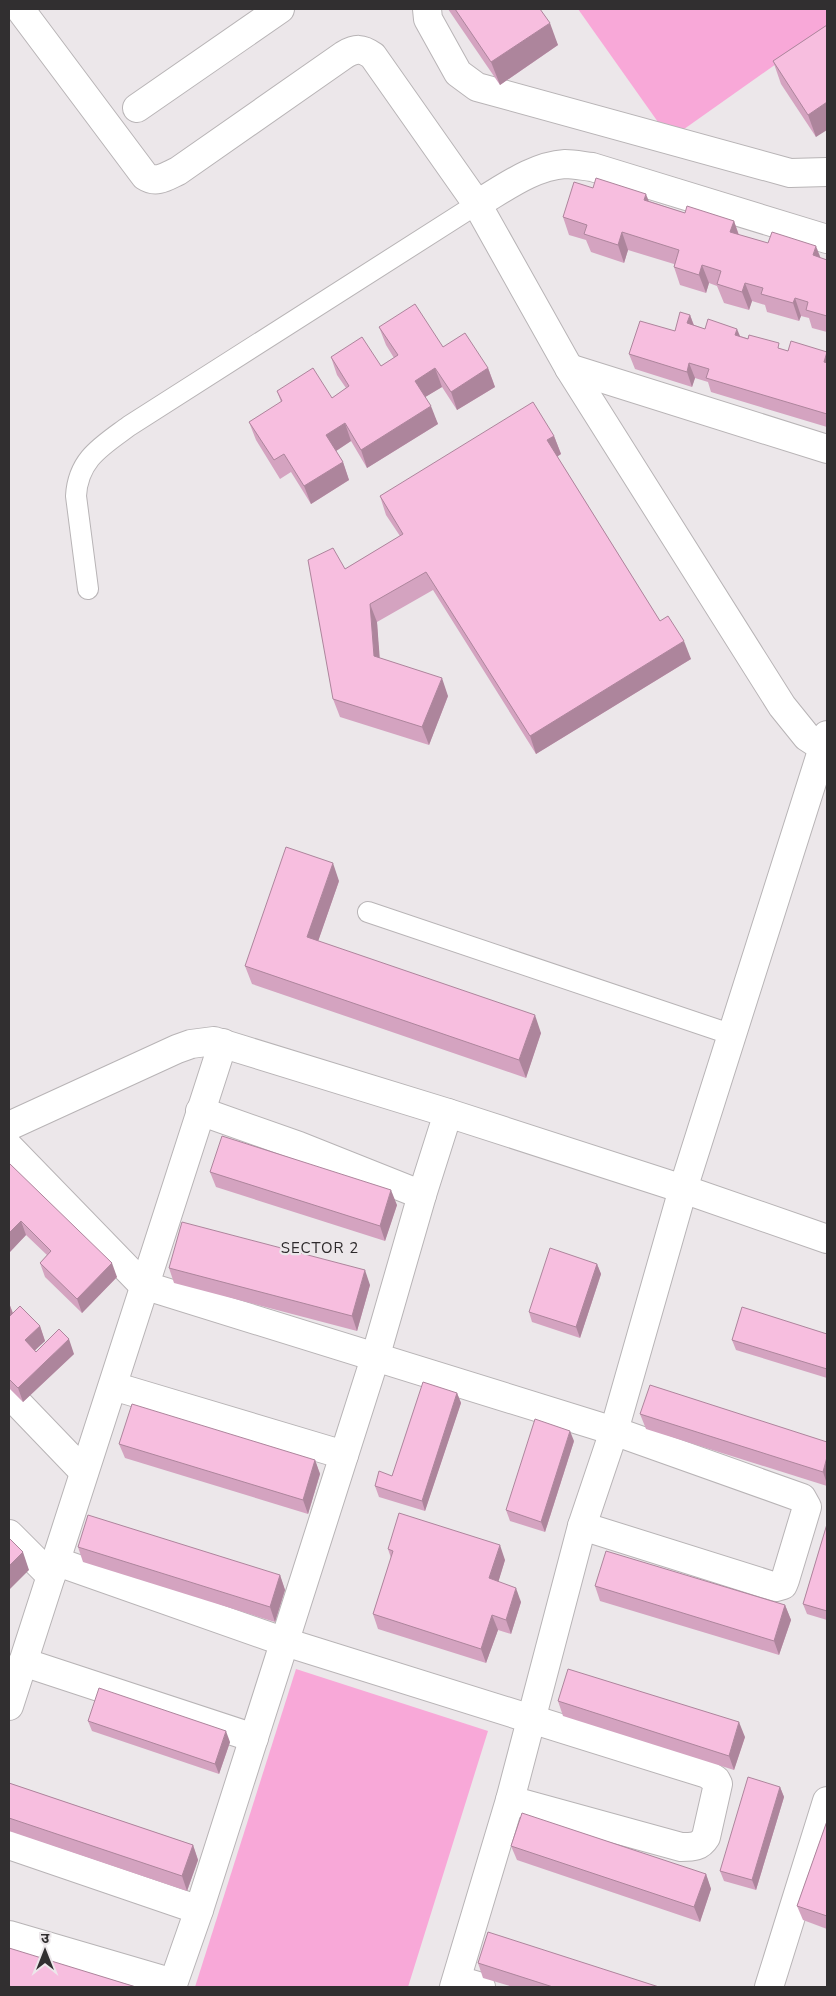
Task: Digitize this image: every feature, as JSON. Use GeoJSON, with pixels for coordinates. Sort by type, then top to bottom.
{"type":"FeatureCollection","features":[{"type":"Feature","properties":{"kind":"street"},"geometry":{"type":"LineString","coordinates":[[20,9],[148,178],[154,180],[163,179],[178,171],[344,55],[358,49],[365,50],[373,56],[477,204],[569,368],[782,706],[807,737],[826,744],[683,1189],[614,1431],[582,1526],[510,1800],[464,1985]]}},
{"type":"Feature","properties":{"kind":"street"},"geometry":{"type":"LineString","coordinates":[[137,108],[280,9]]}},
{"type":"Feature","properties":{"kind":"street"},"geometry":{"type":"LineString","coordinates":[[427,9],[428,19],[458,74],[477,87],[790,173],[827,172]]}},
{"type":"Feature","properties":{"kind":"street"},"geometry":{"type":"LineString","coordinates":[[477,204],[526,175],[564,164],[592,167],[827,238]]}},
{"type":"Feature","properties":{"kind":"street"},"geometry":{"type":"LineString","coordinates":[[569,368],[827,449]]}},
{"type":"Feature","properties":{"kind":"street"},"geometry":{"type":"LineString","coordinates":[[9,1126],[177,1049],[203,1042],[223,1043],[683,1189],[827,1239]]}},
{"type":"Feature","properties":{"kind":"street"},"geometry":{"type":"LineString","coordinates":[[9,1706],[223,1043]]}},
{"type":"Feature","properties":{"kind":"street"},"geometry":{"type":"LineString","coordinates":[[200,1111],[299,1146],[422,1195]]}},
{"type":"Feature","properties":{"kind":"street"},"geometry":{"type":"LineString","coordinates":[[9,1936],[173,1985],[200,1910],[375,1358],[422,1195],[448,1113]]}},
{"type":"Feature","properties":{"kind":"street"},"geometry":{"type":"LineString","coordinates":[[9,1147],[144,1285],[614,1431],[804,1500],[807,1507],[784,1580],[780,1587],[771,1587],[582,1526]]}},
{"type":"Feature","properties":{"kind":"street"},"geometry":{"type":"LineString","coordinates":[[113,1386],[344,1455]]}},
{"type":"Feature","properties":{"kind":"street"},"geometry":{"type":"LineString","coordinates":[[9,1394],[84,1472]]}},
{"type":"Feature","properties":{"kind":"street"},"geometry":{"type":"LineString","coordinates":[[9,1534],[53,1569],[713,1777],[718,1784],[706,1837],[702,1843],[694,1847],[681,1847],[510,1800]]}},
{"type":"Feature","properties":{"kind":"street"},"geometry":{"type":"LineString","coordinates":[[23,1662],[254,1738]]}},
{"type":"Feature","properties":{"kind":"street"},"geometry":{"type":"LineString","coordinates":[[769,1987],[827,1801]]}},
{"type":"Feature","properties":{"kind":"street"},"geometry":{"type":"LineString","coordinates":[[9,1845],[200,1910]]}},
{"type":"Feature","properties":{"kind":"lane"},"geometry":{"type":"LineString","coordinates":[[88,589],[76,486],[88,459],[97,449],[477,204]]}},
{"type":"Feature","properties":{"kind":"lane"},"geometry":{"type":"LineString","coordinates":[[368,912],[733,1035]]}},
{"type":"Feature","properties":{"kind":"shaded area"},"geometry":{"type":"Polygon","coordinates":[[[578,9],[827,9],[827,28],[670,139],[578,9]]]}},
{"type":"Feature","properties":{"kind":"shaded area"},"geometry":{"type":"Polygon","coordinates":[[[296,1669],[488,1731],[408,1987],[195,1987],[296,1669]]]}},
{"type":"Feature","properties":{"kind":"building"},"geometry":{"type":"Polygon","coordinates":[[[455,9],[540,9],[550,23],[491,62],[455,9]]]}},
{"type":"Feature","properties":{"kind":"building"},"geometry":{"type":"Polygon","coordinates":[[[827,25],[827,102],[808,115],[773,61],[827,25]]]}},
{"type":"Feature","properties":{"kind":"building"},"geometry":{"type":"Polygon","coordinates":[[[596,178],[646,194],[644,200],[685,213],[687,206],[734,221],[730,232],[768,243],[772,232],[816,246],[813,255],[827,260],[827,316],[806,310],[808,302],[795,298],[793,303],[761,294],[763,288],[745,283],[742,292],[717,284],[721,271],[702,265],[699,275],[674,267],[679,250],[622,232],[618,245],[584,234],[587,225],[563,217],[574,182],[593,188],[596,178]]]}},
{"type":"Feature","properties":{"kind":"building"},"geometry":{"type":"Polygon","coordinates":[[[415,304],[443,347],[465,333],[488,368],[451,392],[435,368],[415,381],[431,406],[361,450],[345,423],[326,435],[343,462],[304,486],[284,454],[274,460],[249,422],[282,401],[277,391],[313,368],[332,398],[349,386],[331,357],[362,337],[381,366],[398,355],[379,327],[415,304]]]}},
{"type":"Feature","properties":{"kind":"building"},"geometry":{"type":"Polygon","coordinates":[[[680,312],[690,315],[687,323],[705,329],[708,319],[737,329],[735,335],[748,339],[749,335],[779,343],[778,348],[788,351],[791,341],[827,352],[824,362],[827,363],[827,414],[706,378],[709,369],[689,363],[687,372],[629,354],[640,321],[675,331],[680,312]]]}},
{"type":"Feature","properties":{"kind":"building"},"geometry":{"type":"Polygon","coordinates":[[[533,402],[554,436],[547,440],[660,621],[668,616],[684,641],[530,736],[426,572],[370,604],[374,656],[442,678],[422,727],[333,699],[308,560],[333,548],[345,569],[403,534],[380,496],[533,402]]]}},
{"type":"Feature","properties":{"kind":"building"},"geometry":{"type":"Polygon","coordinates":[[[286,847],[333,863],[307,937],[535,1015],[519,1060],[245,966],[286,847]]]}},
{"type":"Feature","properties":{"kind":"building"},"geometry":{"type":"Polygon","coordinates":[[[222,1136],[391,1190],[380,1226],[210,1172],[222,1136]]]}},
{"type":"Feature","properties":{"kind":"building"},"geometry":{"type":"Polygon","coordinates":[[[9,1163],[112,1263],[77,1299],[40,1263],[51,1251],[21,1221],[9,1233],[9,1163]]]}},
{"type":"Feature","properties":{"kind":"building"},"geometry":{"type":"Polygon","coordinates":[[[182,1222],[365,1270],[352,1316],[169,1268],[182,1222]]]}},
{"type":"Feature","properties":{"kind":"building"},"geometry":{"type":"Polygon","coordinates":[[[550,1248],[597,1264],[576,1327],[529,1312],[550,1248]]]}},
{"type":"Feature","properties":{"kind":"building"},"geometry":{"type":"Polygon","coordinates":[[[20,1306],[40,1326],[25,1340],[36,1352],[59,1329],[69,1339],[18,1388],[9,1379],[9,1317],[20,1306]]]}},
{"type":"Feature","properties":{"kind":"building"},"geometry":{"type":"Polygon","coordinates":[[[742,1307],[827,1334],[827,1369],[732,1340],[742,1307]]]}},
{"type":"Feature","properties":{"kind":"building"},"geometry":{"type":"Polygon","coordinates":[[[423,1382],[457,1393],[422,1501],[375,1486],[379,1471],[392,1476],[423,1382]]]}},
{"type":"Feature","properties":{"kind":"building"},"geometry":{"type":"Polygon","coordinates":[[[650,1385],[827,1442],[827,1457],[823,1472],[640,1414],[650,1385]]]}},
{"type":"Feature","properties":{"kind":"building"},"geometry":{"type":"Polygon","coordinates":[[[132,1404],[315,1460],[303,1500],[119,1444],[132,1404]]]}},
{"type":"Feature","properties":{"kind":"building"},"geometry":{"type":"Polygon","coordinates":[[[535,1419],[570,1431],[541,1522],[506,1510],[535,1419]]]}},
{"type":"Feature","properties":{"kind":"building"},"geometry":{"type":"Polygon","coordinates":[[[399,1513],[500,1545],[489,1578],[516,1588],[506,1620],[492,1615],[481,1649],[373,1614],[393,1551],[388,1549],[399,1513]]]}},
{"type":"Feature","properties":{"kind":"building"},"geometry":{"type":"Polygon","coordinates":[[[88,1515],[280,1575],[270,1607],[78,1547],[88,1515]]]}},
{"type":"Feature","properties":{"kind":"building"},"geometry":{"type":"Polygon","coordinates":[[[827,1524],[827,1611],[803,1604],[827,1524]]]}},
{"type":"Feature","properties":{"kind":"building"},"geometry":{"type":"Polygon","coordinates":[[[9,1538],[23,1552],[9,1566],[9,1538]]]}},
{"type":"Feature","properties":{"kind":"building"},"geometry":{"type":"Polygon","coordinates":[[[606,1551],[785,1605],[774,1641],[595,1586],[606,1551]]]}},
{"type":"Feature","properties":{"kind":"building"},"geometry":{"type":"Polygon","coordinates":[[[568,1669],[739,1722],[729,1756],[558,1701],[568,1669]]]}},
{"type":"Feature","properties":{"kind":"building"},"geometry":{"type":"Polygon","coordinates":[[[99,1688],[226,1731],[215,1764],[88,1721],[99,1688]]]}},
{"type":"Feature","properties":{"kind":"building"},"geometry":{"type":"Polygon","coordinates":[[[748,1777],[780,1787],[752,1880],[720,1871],[748,1777]]]}},
{"type":"Feature","properties":{"kind":"building"},"geometry":{"type":"Polygon","coordinates":[[[9,1783],[193,1845],[182,1876],[9,1818],[9,1783]]]}},
{"type":"Feature","properties":{"kind":"building"},"geometry":{"type":"Polygon","coordinates":[[[522,1813],[706,1874],[694,1907],[511,1846],[522,1813]]]}},
{"type":"Feature","properties":{"kind":"building"},"geometry":{"type":"Polygon","coordinates":[[[827,1821],[827,1916],[797,1906],[827,1821]]]}},
{"type":"Feature","properties":{"kind":"building"},"geometry":{"type":"Polygon","coordinates":[[[488,1932],[659,1987],[553,1987],[478,1963],[488,1932]]]}},
{"type":"Feature","properties":{"kind":"building"},"geometry":{"type":"Polygon","coordinates":[[[9,1948],[136,1987],[9,1986],[9,1948]]]}},
{"type":"Feature","properties":{"kind":"district","name":"SECTOR 2"},"geometry":{"type":"Point","coordinates":[320,1248]}}]}
